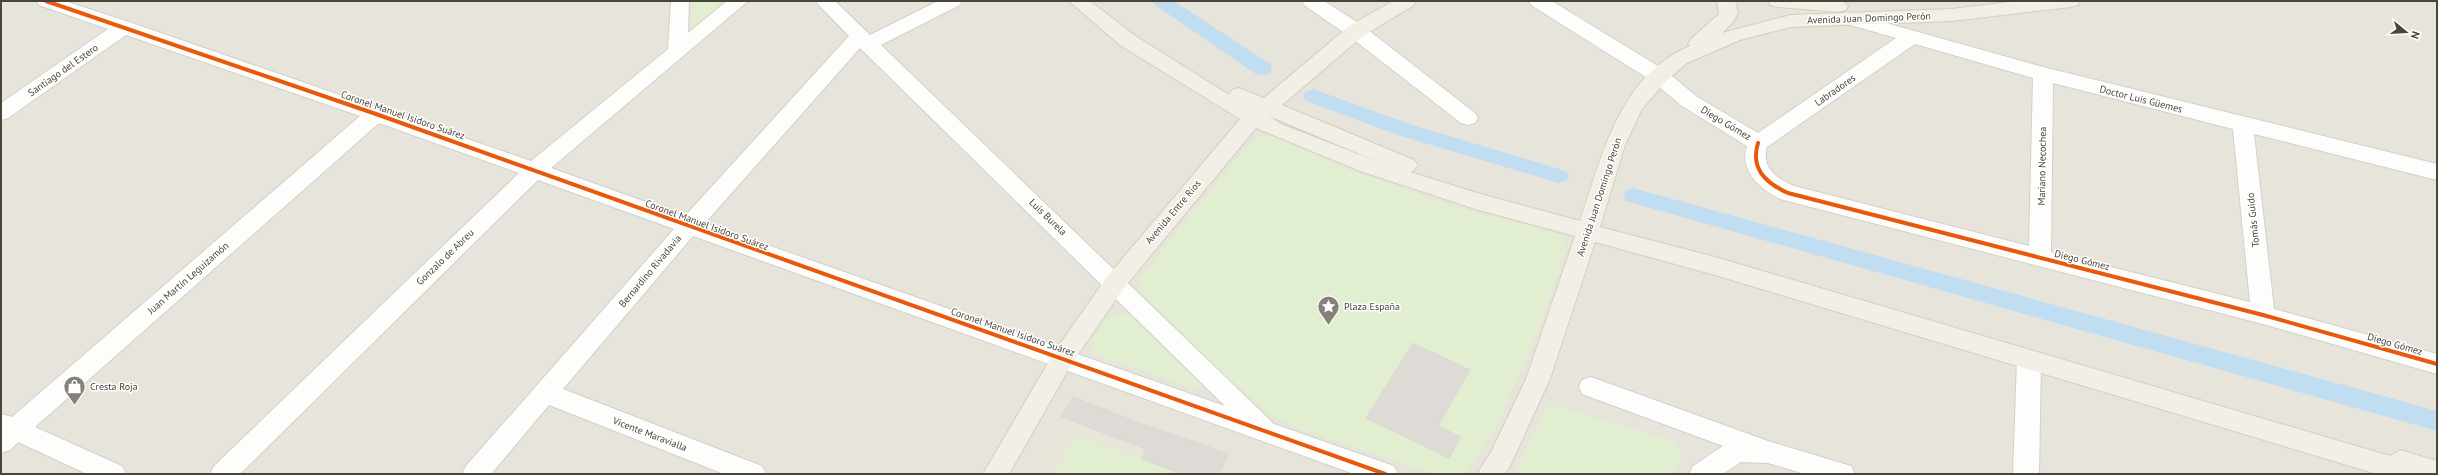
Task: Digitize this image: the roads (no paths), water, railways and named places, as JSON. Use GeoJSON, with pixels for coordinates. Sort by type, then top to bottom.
{"type":"FeatureCollection","features":[{"type":"Feature","properties":{"kind":"main road"},"geometry":{"type":"LineString","coordinates":[[1078,1],[1140,48],[1178,74],[1261,113]]}},
{"type":"Feature","properties":{"kind":"main road"},"geometry":{"type":"LineString","coordinates":[[1101,1],[1139,33],[1239,95],[1261,113],[1274,129],[1367,166],[1475,201],[1590,225],[1710,257],[2437,472]]}},
{"type":"Feature","properties":{"kind":"main road","name":"Avenida Entre Ríos"},"geometry":{"type":"LineString","coordinates":[[996,474],[1063,358],[1115,283],[1187,194],[1261,113],[1356,31],[1407,1]]}},
{"type":"Feature","properties":{"kind":"main road"},"geometry":{"type":"LineString","coordinates":[[1680,58],[1723,22],[1729,12],[1726,1]]}},
{"type":"Feature","properties":{"kind":"main road","name":"Avenida Juan Domingo Perón"},"geometry":{"type":"LineString","coordinates":[[1777,1],[1826,6],[1906,1]]}},
{"type":"Feature","properties":{"kind":"main road","name":"Avenida Juan Domingo Perón"},"geometry":{"type":"LineString","coordinates":[[1495,466],[1538,379],[1590,225],[1615,145],[1634,106],[1658,76],[1680,58],[1751,30],[1791,21],[1952,15],[2071,1]]}},
{"type":"Feature","properties":{"kind":"main road"},"geometry":{"type":"LineString","coordinates":[[1590,225],[1715,266],[2414,474]]}},
{"type":"Feature","properties":{"kind":"street","name":"Coronel Manuel Isidoro Suárez"},"geometry":{"type":"LineString","coordinates":[[46,1],[125,26],[535,170],[688,227],[1063,358],[1269,434],[1385,474]]}},
{"type":"Feature","properties":{"kind":"street"},"geometry":{"type":"LineString","coordinates":[[678,50],[680,1]]}},
{"type":"Feature","properties":{"kind":"street","name":"Gonzalo de Abreu"},"geometry":{"type":"LineString","coordinates":[[223,474],[535,170],[739,1]]}},
{"type":"Feature","properties":{"kind":"street","name":"Luis Burela"},"geometry":{"type":"LineString","coordinates":[[824,1],[1269,434]]}},
{"type":"Feature","properties":{"kind":"street","name":"Bernardino Rivadavia"},"geometry":{"type":"LineString","coordinates":[[475,474],[688,227],[864,39],[953,1]]}},
{"type":"Feature","properties":{"kind":"street"},"geometry":{"type":"LineString","coordinates":[[1311,1],[1356,31],[1468,118]]}},
{"type":"Feature","properties":{"kind":"street","name":"Diego Gómez"},"geometry":{"type":"LineString","coordinates":[[1538,1],[1658,76],[1689,101],[1758,143],[1754,151],[1758,172],[1771,185],[1788,193],[2263,316],[2437,364]]}},
{"type":"Feature","properties":{"kind":"street","name":"Doctor Luis Güemes"},"geometry":{"type":"LineString","coordinates":[[1847,18],[2043,74],[2437,172]]}},
{"type":"Feature","properties":{"kind":"street","name":"Santiago del Estero"},"geometry":{"type":"LineString","coordinates":[[1,113],[125,26]]}},
{"type":"Feature","properties":{"kind":"street","name":"Labradores"},"geometry":{"type":"LineString","coordinates":[[1758,143],[1911,37]]}},
{"type":"Feature","properties":{"kind":"street","name":"Mariano Necochea"},"geometry":{"type":"LineString","coordinates":[[2040,258],[2043,74]]}},
{"type":"Feature","properties":{"kind":"street","name":"Juan Martín Leguizamón"},"geometry":{"type":"LineString","coordinates":[[6,432],[376,114]]}},
{"type":"Feature","properties":{"kind":"street","name":"Tomás Guido"},"geometry":{"type":"LineString","coordinates":[[2244,124],[2263,316]]}},
{"type":"Feature","properties":{"kind":"street"},"geometry":{"type":"LineString","coordinates":[[2026,474],[2029,360]]}},
{"type":"Feature","properties":{"kind":"street"},"geometry":{"type":"LineString","coordinates":[[1591,387],[1768,452],[1842,474]]}},
{"type":"Feature","properties":{"kind":"street","name":"Vicente Maravialla"},"geometry":{"type":"LineString","coordinates":[[546,393],[753,474]]}},
{"type":"Feature","properties":{"kind":"street"},"geometry":{"type":"LineString","coordinates":[[6,432],[113,474]]}},
{"type":"Feature","properties":{"kind":"street"},"geometry":{"type":"LineString","coordinates":[[1709,471],[1737,451],[1768,452]]}},
{"type":"Feature","properties":{"kind":"waterway"},"geometry":{"type":"LineString","coordinates":[[1161,1],[1263,69]]}},
{"type":"Feature","properties":{"kind":"waterway"},"geometry":{"type":"LineString","coordinates":[[1313,96],[1405,130],[1559,176]]}},
{"type":"Feature","properties":{"kind":"waterway"},"geometry":{"type":"LineString","coordinates":[[1633,196],[2437,421]]}},
{"type":"Feature","properties":{"kind":"place","name":"Plaza España"},"geometry":{"type":"Point","coordinates":[1328,326]}},
{"type":"Feature","properties":{"kind":"place","name":"Cresta Roja"},"geometry":{"type":"Point","coordinates":[74,406]}}]}
